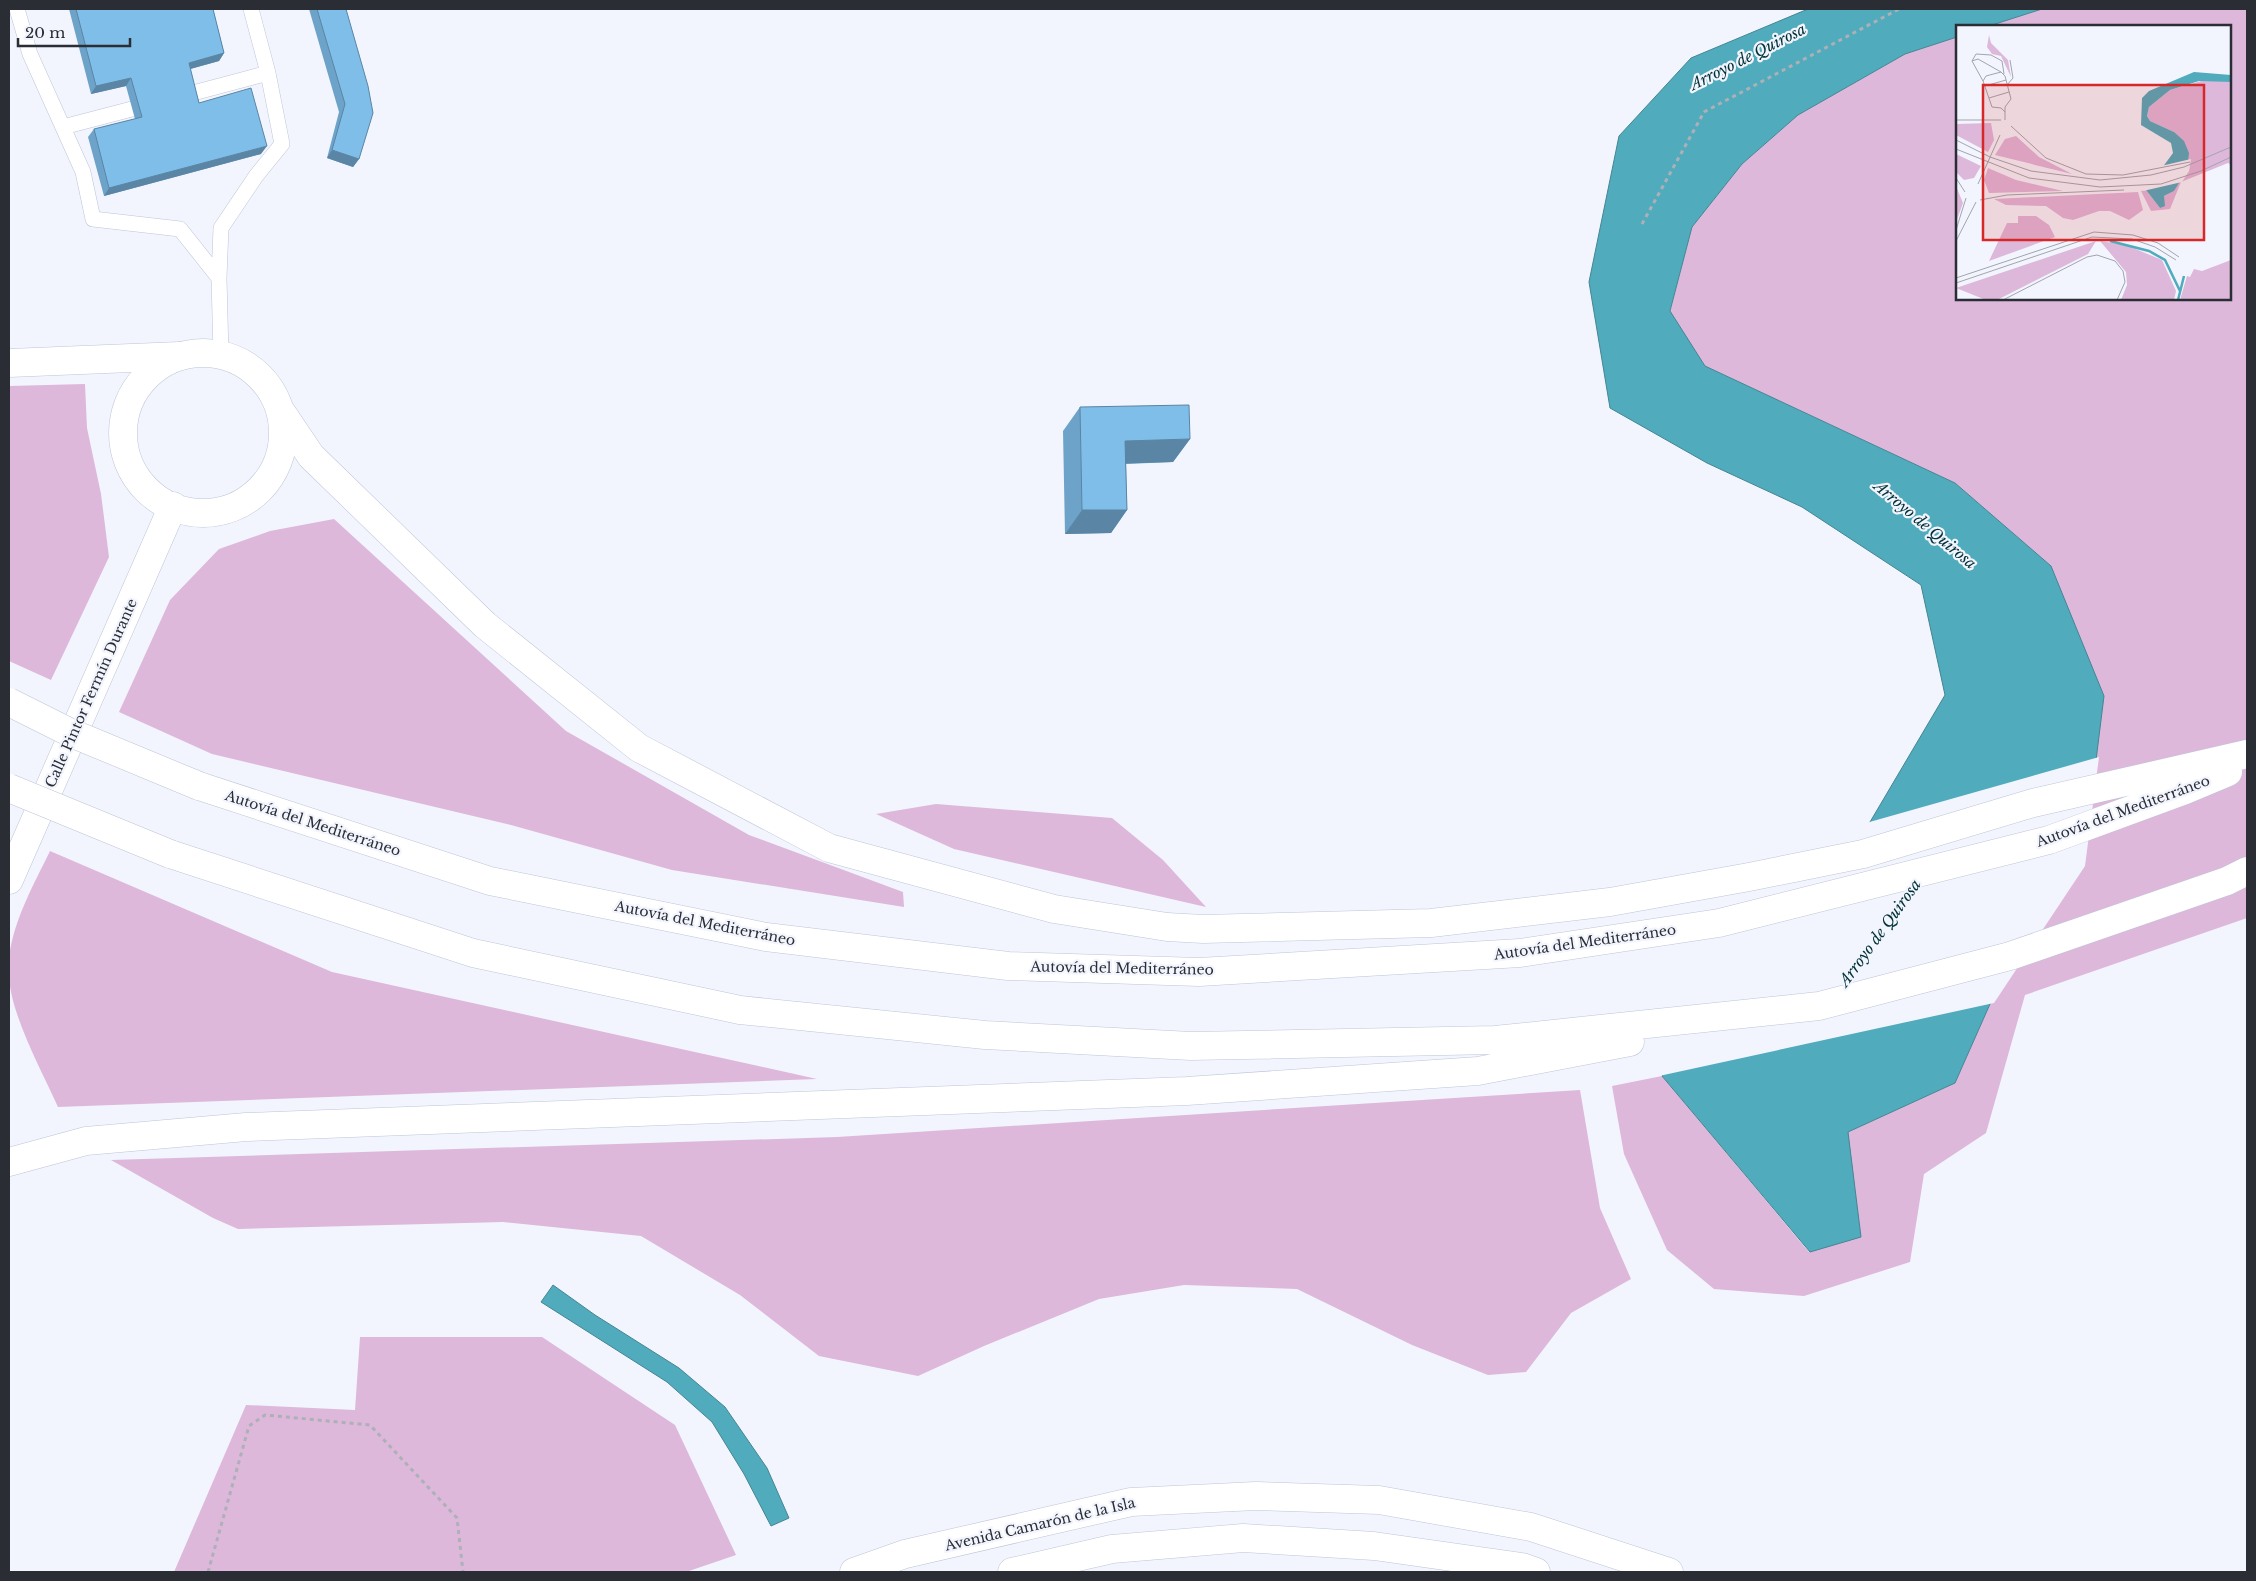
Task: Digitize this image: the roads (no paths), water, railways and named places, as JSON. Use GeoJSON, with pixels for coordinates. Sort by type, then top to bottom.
{"type":"FeatureCollection","features":[{"type":"Feature","properties":{"kind":"main road"},"geometry":{"type":"LineString","coordinates":[[9,363],[180,356],[201,353],[221,355],[242,363],[260,376],[273,393],[282,413],[311,456],[485,625],[638,748],[829,848],[1054,909],[1167,927],[1203,929],[1431,923],[1610,902],[1863,854],[2034,803],[2247,754]]}},
{"type":"Feature","properties":{"kind":"main road"},"geometry":{"type":"LineString","coordinates":[[180,356],[160,364],[141,382],[128,404],[123,429],[126,456],[137,479],[156,498],[172,506],[203,513],[228,509],[250,499],[268,481],[280,459],[284,435],[282,413]]}},
{"type":"Feature","properties":{"kind":"main road","name":"Calle Pintor Fermín Durante"},"geometry":{"type":"LineString","coordinates":[[9,880],[172,506]]}},
{"type":"Feature","properties":{"kind":"main road","name":"Autovía del Mediterráneo"},"geometry":{"type":"LineString","coordinates":[[9,702],[71,733],[199,786],[490,880],[766,937],[1008,966],[1199,972],[1520,953],[1719,923],[2049,840],[2185,790],[2247,763]]}},
{"type":"Feature","properties":{"kind":"main road"},"geometry":{"type":"LineString","coordinates":[[9,788],[170,854],[473,953],[740,1010],[985,1035],[1191,1046],[1495,1040],[1818,1006]]}},
{"type":"Feature","properties":{"kind":"main road"},"geometry":{"type":"LineString","coordinates":[[9,1162],[86,1141],[246,1127],[1187,1091],[1478,1071],[1818,1006],[2010,956],[2227,880],[2247,871]]}},
{"type":"Feature","properties":{"kind":"main road","name":"Avenida Camarón de la Isla"},"geometry":{"type":"LineString","coordinates":[[854,1572],[905,1554],[1131,1502],[1256,1496],[1379,1500],[1531,1527],[1670,1572]]}},
{"type":"Feature","properties":{"kind":"main road"},"geometry":{"type":"LineString","coordinates":[[1012,1572],[1112,1549],[1243,1538],[1374,1546],[1522,1567],[1536,1572]]}},
{"type":"Feature","properties":{"kind":"lane"},"geometry":{"type":"LineString","coordinates":[[17,9],[30,54],[83,172],[93,218],[180,229],[219,278]]}},
{"type":"Feature","properties":{"kind":"lane"},"geometry":{"type":"LineString","coordinates":[[221,355],[219,278],[221,228],[256,176],[282,144],[268,73],[251,9]]}},
{"type":"Feature","properties":{"kind":"lane"},"geometry":{"type":"LineString","coordinates":[[63,128],[268,73]]}},
{"type":"Feature","properties":{"kind":"water","name":"Arroyo de Quirosa"},"geometry":{"type":"Polygon","coordinates":[[[1808,9],[2042,9],[1992,25],[1956,25],[1956,37],[1905,54],[1798,115],[1742,164],[1692,227],[1670,311],[1705,366],[1955,483],[2051,566],[2104,696],[2083,865],[1990,1004],[1955,1083],[1848,1132],[1861,1237],[1810,1252],[1662,1076],[1736,944],[1870,822],[1945,695],[1921,585],[1802,507],[1707,463],[1610,408],[1589,282],[1619,136],[1691,58],[1808,9]]]}},
{"type":"Feature","properties":{"kind":"water"},"geometry":{"type":"Polygon","coordinates":[[[553,1285],[595,1315],[679,1368],[725,1407],[767,1468],[789,1518],[771,1526],[744,1474],[712,1422],[667,1382],[541,1302],[553,1285]]]}}]}
